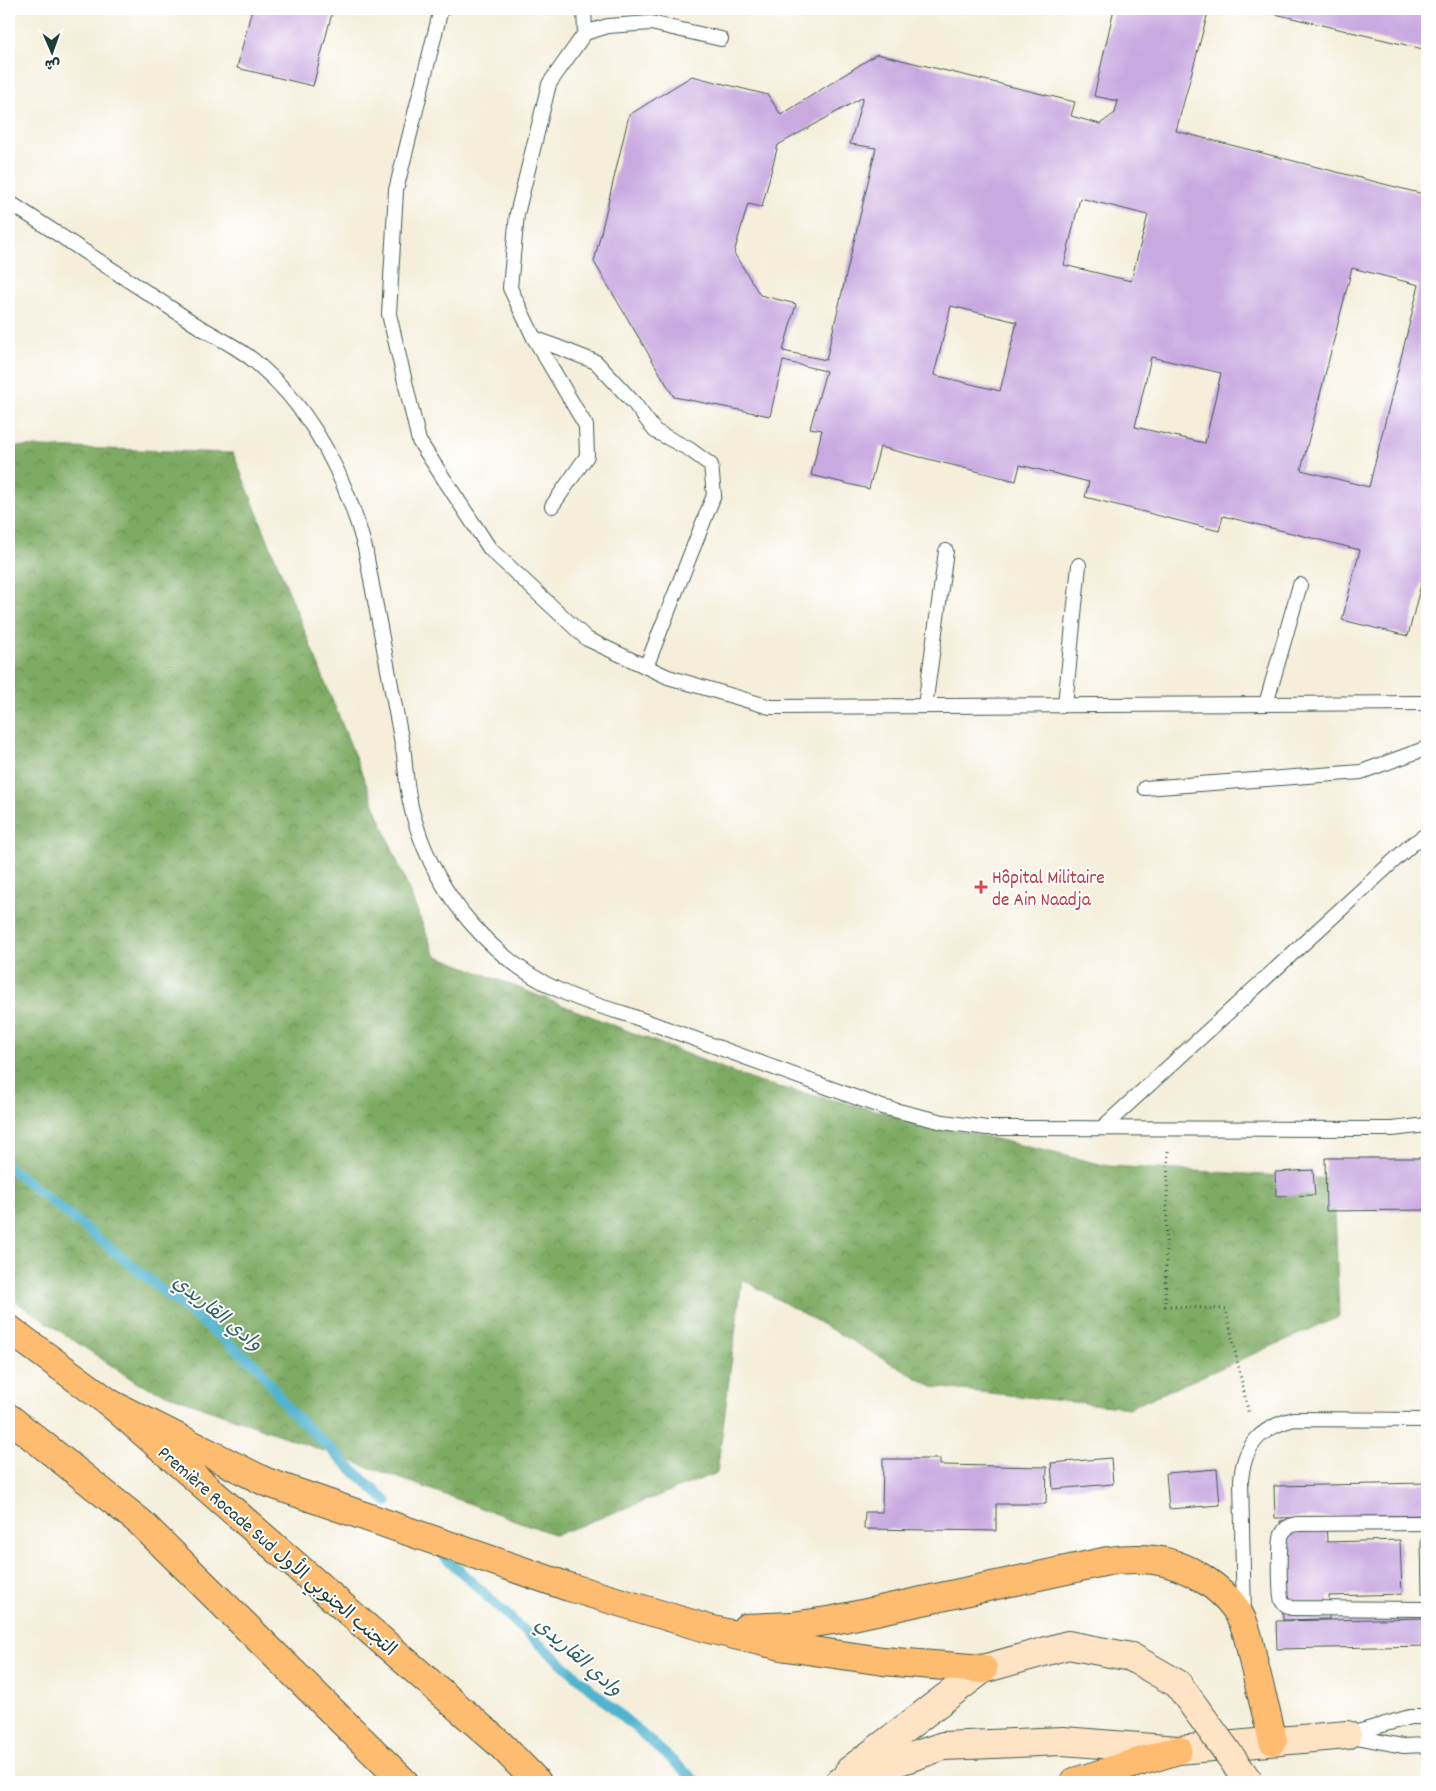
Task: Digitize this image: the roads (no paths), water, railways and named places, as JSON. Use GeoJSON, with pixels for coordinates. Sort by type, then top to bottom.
{"type":"FeatureCollection","features":[{"type":"Feature","properties":{"kind":"highway","name":"Première Rocade Sud التجنب الجنوبي الأول"},"geometry":{"type":"LineString","coordinates":[[9,1329],[111,1404],[500,1744],[537,1782]]}},
{"type":"Feature","properties":{"kind":"highway"},"geometry":{"type":"LineString","coordinates":[[111,1404],[266,1482],[570,1587],[709,1629],[786,1647],[883,1661],[983,1668]]}},
{"type":"Feature","properties":{"kind":"highway"},"geometry":{"type":"LineString","coordinates":[[9,1418],[140,1522],[404,1782]]}},
{"type":"Feature","properties":{"kind":"highway"},"geometry":{"type":"LineString","coordinates":[[9,1443],[140,1522]]}},
{"type":"Feature","properties":{"kind":"highway"},"geometry":{"type":"LineString","coordinates":[[709,1629],[792,1626],[834,1620],[1108,1561],[1131,1558],[1154,1560],[1177,1565],[1198,1576],[1217,1589],[1233,1606],[1245,1625],[1273,1741]]}},
{"type":"Feature","properties":{"kind":"highway"},"geometry":{"type":"LineString","coordinates":[[1074,1782],[1178,1750]]}},
{"type":"Feature","properties":{"kind":"street"},"geometry":{"type":"LineString","coordinates":[[834,1782],[983,1668],[1068,1645],[1131,1657],[1178,1684],[1249,1782]]}},
{"type":"Feature","properties":{"kind":"street"},"geometry":{"type":"LineString","coordinates":[[839,1782],[943,1746],[1063,1741],[1178,1750],[1347,1735]]}},
{"type":"Feature","properties":{"kind":"lane"},"geometry":{"type":"LineString","coordinates":[[441,9],[396,190],[389,314],[419,441],[490,549],[587,639],[668,677],[770,707],[1427,702]]}},
{"type":"Feature","properties":{"kind":"lane"},"geometry":{"type":"LineString","coordinates":[[552,506],[587,456],[586,426],[534,338],[510,288],[517,214],[549,84],[584,33],[584,9]]}},
{"type":"Feature","properties":{"kind":"lane"},"geometry":{"type":"LineString","coordinates":[[584,33],[608,26],[651,23],[721,39]]}},
{"type":"Feature","properties":{"kind":"lane"},"geometry":{"type":"LineString","coordinates":[[9,202],[198,326],[230,344],[259,365],[308,417],[328,450],[345,485],[365,548],[404,754],[407,788],[415,821],[426,852],[442,883],[460,910],[483,936],[507,958],[534,976],[563,992],[594,1005],[635,1017],[882,1107],[943,1122],[987,1128],[1392,1128],[1427,1125]]}},
{"type":"Feature","properties":{"kind":"lane"},"geometry":{"type":"LineString","coordinates":[[534,338],[596,362],[634,403],[655,432],[689,449],[711,465],[714,495],[646,667]]}},
{"type":"Feature","properties":{"kind":"lane"},"geometry":{"type":"LineString","coordinates":[[925,706],[946,551]]}},
{"type":"Feature","properties":{"kind":"lane"},"geometry":{"type":"LineString","coordinates":[[1065,705],[1079,565]]}},
{"type":"Feature","properties":{"kind":"lane"},"geometry":{"type":"LineString","coordinates":[[1266,704],[1300,585]]}},
{"type":"Feature","properties":{"kind":"lane"},"geometry":{"type":"LineString","coordinates":[[1145,788],[1361,772],[1427,748]]}},
{"type":"Feature","properties":{"kind":"lane"},"geometry":{"type":"LineString","coordinates":[[1102,1128],[1411,845],[1427,834]]}},
{"type":"Feature","properties":{"kind":"lane"},"geometry":{"type":"LineString","coordinates":[[1245,1625],[1241,1480],[1242,1466],[1247,1452],[1255,1440],[1266,1430],[1279,1423],[1294,1420],[1427,1420]]}},
{"type":"Feature","properties":{"kind":"lane"},"geometry":{"type":"LineString","coordinates":[[1427,1524],[1297,1524],[1285,1529],[1280,1542],[1280,1594],[1285,1605],[1291,1608],[1427,1609]]}},
{"type":"Feature","properties":{"kind":"lane"},"geometry":{"type":"LineString","coordinates":[[1347,1735],[1410,1718],[1427,1717]]}},
{"type":"Feature","properties":{"kind":"lane"},"geometry":{"type":"LineString","coordinates":[[1347,1735],[1403,1746],[1427,1745]]}},
{"type":"Feature","properties":{"kind":"waterway","name":"وادي القاريدي"},"geometry":{"type":"LineString","coordinates":[[9,1167],[258,1367],[290,1411],[387,1502]]}},
{"type":"Feature","properties":{"kind":"waterway","name":"وادي القاريدي"},"geometry":{"type":"LineString","coordinates":[[441,1553],[519,1626],[697,1782]]}},
{"type":"Feature","properties":{"kind":"place","name":"Hôpital Militaire de Ain Naadja"},"geometry":{"type":"Point","coordinates":[981,887]}}]}
